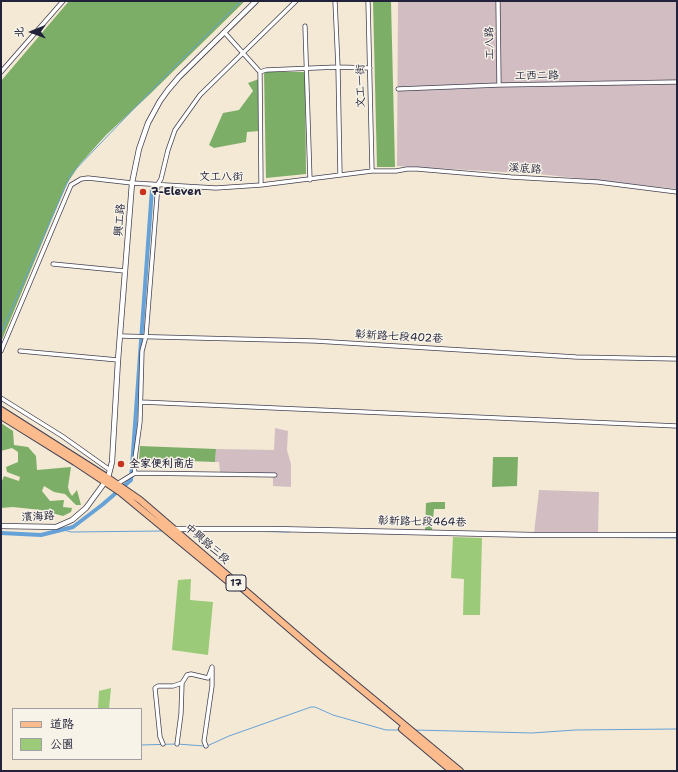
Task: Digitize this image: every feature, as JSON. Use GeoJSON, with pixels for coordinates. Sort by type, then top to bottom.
{"type":"FeatureCollection","features":[{"type":"Feature","properties":{"kind":"main road","name":"中興路三段"},"geometry":{"type":"LineString","coordinates":[[1,410],[106,480]]}},
{"type":"Feature","properties":{"kind":"main road","name":"中興路三段"},"geometry":{"type":"LineString","coordinates":[[1,416],[75,462],[106,480],[117,484],[140,500],[320,655],[460,771]]}},
{"type":"Feature","properties":{"kind":"main road","name":"中興路三段"},"geometry":{"type":"LineString","coordinates":[[117,484],[166,529],[452,771]]}},
{"type":"Feature","properties":{"kind":"street"},"geometry":{"type":"LineString","coordinates":[[1,72],[63,1]]}},
{"type":"Feature","properties":{"kind":"street","name":"興工路"},"geometry":{"type":"LineString","coordinates":[[106,480],[110,470],[113,453],[118,360],[132,183],[139,149],[148,123],[160,101],[179,77],[256,1]]}},
{"type":"Feature","properties":{"kind":"street"},"geometry":{"type":"LineString","coordinates":[[134,473],[140,422],[142,351],[146,336],[158,184],[161,179],[168,150],[175,130],[200,95],[296,1]]}},
{"type":"Feature","properties":{"kind":"street"},"geometry":{"type":"LineString","coordinates":[[335,1],[340,175]]}},
{"type":"Feature","properties":{"kind":"street","name":"文工一街"},"geometry":{"type":"LineString","coordinates":[[368,1],[372,171]]}},
{"type":"Feature","properties":{"kind":"street","name":"工八路"},"geometry":{"type":"LineString","coordinates":[[498,1],[499,85]]}},
{"type":"Feature","properties":{"kind":"street"},"geometry":{"type":"LineString","coordinates":[[305,26],[310,180]]}},
{"type":"Feature","properties":{"kind":"street"},"geometry":{"type":"LineString","coordinates":[[225,33],[260,72],[261,185]]}},
{"type":"Feature","properties":{"kind":"street"},"geometry":{"type":"LineString","coordinates":[[260,72],[266,70],[338,67],[370,68]]}},
{"type":"Feature","properties":{"kind":"street","name":"工西二路"},"geometry":{"type":"LineString","coordinates":[[398,89],[499,85],[677,82]]}},
{"type":"Feature","properties":{"kind":"street","name":"溪底路"},"geometry":{"type":"LineString","coordinates":[[372,171],[396,171],[407,169],[444,171],[511,177],[598,182],[677,192]]}},
{"type":"Feature","properties":{"kind":"street","name":"文工八街"},"geometry":{"type":"LineString","coordinates":[[1,351],[71,185],[81,179],[88,178],[132,183],[216,188],[310,180],[372,171]]}},
{"type":"Feature","properties":{"kind":"street"},"geometry":{"type":"LineString","coordinates":[[53,264],[125,271]]}},
{"type":"Feature","properties":{"kind":"street","name":"彰新路七段402巷"},"geometry":{"type":"LineString","coordinates":[[120,336],[315,341],[576,357],[677,359]]}},
{"type":"Feature","properties":{"kind":"street"},"geometry":{"type":"LineString","coordinates":[[20,351],[118,360]]}},
{"type":"Feature","properties":{"kind":"street"},"geometry":{"type":"LineString","coordinates":[[1,398],[40,421],[85,451],[110,470]]}},
{"type":"Feature","properties":{"kind":"street"},"geometry":{"type":"LineString","coordinates":[[141,402],[677,426]]}},
{"type":"Feature","properties":{"kind":"street"},"geometry":{"type":"LineString","coordinates":[[117,484],[134,473],[275,475]]}},
{"type":"Feature","properties":{"kind":"street","name":"濱海路"},"geometry":{"type":"LineString","coordinates":[[1,526],[56,527],[72,520],[86,508],[106,480]]}},
{"type":"Feature","properties":{"kind":"street","name":"彰新路七段464巷"},"geometry":{"type":"LineString","coordinates":[[166,529],[275,529],[677,535]]}},
{"type":"Feature","properties":{"kind":"street"},"geometry":{"type":"LineString","coordinates":[[177,744],[181,714],[182,683],[187,675],[191,674],[208,678],[212,667],[212,686],[204,741],[206,746]]}},
{"type":"Feature","properties":{"kind":"street"},"geometry":{"type":"LineString","coordinates":[[163,744],[160,737],[155,688],[158,686],[173,686],[182,683]]}},
{"type":"Feature","properties":{"kind":"shaded area"},"geometry":{"type":"Polygon","coordinates":[[[398,1],[677,1],[677,189],[539,174],[397,166],[398,1]]]}},
{"type":"Feature","properties":{"kind":"shaded area"},"geometry":{"type":"Polygon","coordinates":[[[275,428],[288,431],[287,450],[291,464],[291,487],[273,486],[273,474],[220,472],[219,462],[215,462],[216,449],[274,450],[275,428]]]}},
{"type":"Feature","properties":{"kind":"shaded area"},"geometry":{"type":"Polygon","coordinates":[[[539,490],[599,492],[598,533],[534,533],[539,490]]]}},
{"type":"Feature","properties":{"kind":"green space"},"geometry":{"type":"Polygon","coordinates":[[[69,1],[245,1],[106,135],[80,164],[66,185],[1,342],[1,81],[69,1]]]}},
{"type":"Feature","properties":{"kind":"green space"},"geometry":{"type":"Polygon","coordinates":[[[373,1],[391,1],[395,167],[377,167],[373,1]]]}},
{"type":"Feature","properties":{"kind":"green space"},"geometry":{"type":"Polygon","coordinates":[[[264,72],[305,72],[306,174],[266,178],[264,72]]]}},
{"type":"Feature","properties":{"kind":"green space"},"geometry":{"type":"Polygon","coordinates":[[[259,79],[259,131],[247,132],[246,142],[214,148],[209,145],[223,113],[239,110],[253,91],[248,83],[259,79]]]}},
{"type":"Feature","properties":{"kind":"green space"},"geometry":{"type":"Polygon","coordinates":[[[1,423],[13,431],[14,445],[28,447],[36,456],[37,470],[71,467],[68,487],[69,491],[72,496],[77,490],[81,505],[76,505],[65,494],[54,492],[44,486],[42,491],[50,501],[64,500],[63,507],[72,508],[71,512],[63,516],[41,510],[13,507],[1,508],[1,483],[4,476],[19,481],[20,477],[7,472],[6,467],[18,462],[18,452],[12,448],[1,451],[1,423]]]}},
{"type":"Feature","properties":{"kind":"green space"},"geometry":{"type":"Polygon","coordinates":[[[140,446],[216,449],[215,462],[139,459],[140,446]]]}},
{"type":"Feature","properties":{"kind":"green space"},"geometry":{"type":"Polygon","coordinates":[[[493,457],[518,457],[517,486],[492,487],[493,457]]]}},
{"type":"Feature","properties":{"kind":"green space"},"geometry":{"type":"Polygon","coordinates":[[[445,502],[445,509],[434,509],[432,530],[425,530],[426,503],[445,502]]]}},
{"type":"Feature","properties":{"kind":"green space"},"geometry":{"type":"Polygon","coordinates":[[[453,537],[482,538],[480,615],[463,615],[464,579],[451,578],[453,537]]]}},
{"type":"Feature","properties":{"kind":"green space"},"geometry":{"type":"Polygon","coordinates":[[[191,579],[190,600],[213,602],[208,655],[172,650],[178,580],[191,579]]]}},
{"type":"Feature","properties":{"kind":"green space"},"geometry":{"type":"Polygon","coordinates":[[[111,688],[109,708],[98,708],[99,691],[111,688]]]}},
{"type":"Feature","properties":{"kind":"waterway"},"geometry":{"type":"LineString","coordinates":[[1,333],[71,174],[173,68],[241,1]]}},
{"type":"Feature","properties":{"kind":"waterway"},"geometry":{"type":"LineString","coordinates":[[1,533],[41,535],[73,527],[131,480],[152,189]]}},
{"type":"Feature","properties":{"kind":"waterway"},"geometry":{"type":"LineString","coordinates":[[64,530],[71,532],[163,531]]}},
{"type":"Feature","properties":{"kind":"waterway"},"geometry":{"type":"LineString","coordinates":[[232,531],[289,532]]}},
{"type":"Feature","properties":{"kind":"waterway"},"geometry":{"type":"LineString","coordinates":[[550,537],[677,538]]}},
{"type":"Feature","properties":{"kind":"waterway"},"geometry":{"type":"LineString","coordinates":[[207,746],[229,736],[311,707],[386,730],[399,730]]}},
{"type":"Feature","properties":{"kind":"waterway"},"geometry":{"type":"LineString","coordinates":[[414,730],[532,733],[575,730],[677,729]]}},
{"type":"Feature","properties":{"kind":"waterway"},"geometry":{"type":"LineString","coordinates":[[142,745],[177,744],[204,746]]}},
{"type":"Feature","properties":{"kind":"place","name":"7-Eleven"},"geometry":{"type":"Point","coordinates":[143,192]}},
{"type":"Feature","properties":{"kind":"place","name":"全家便利商店"},"geometry":{"type":"Point","coordinates":[121,464]}}]}
